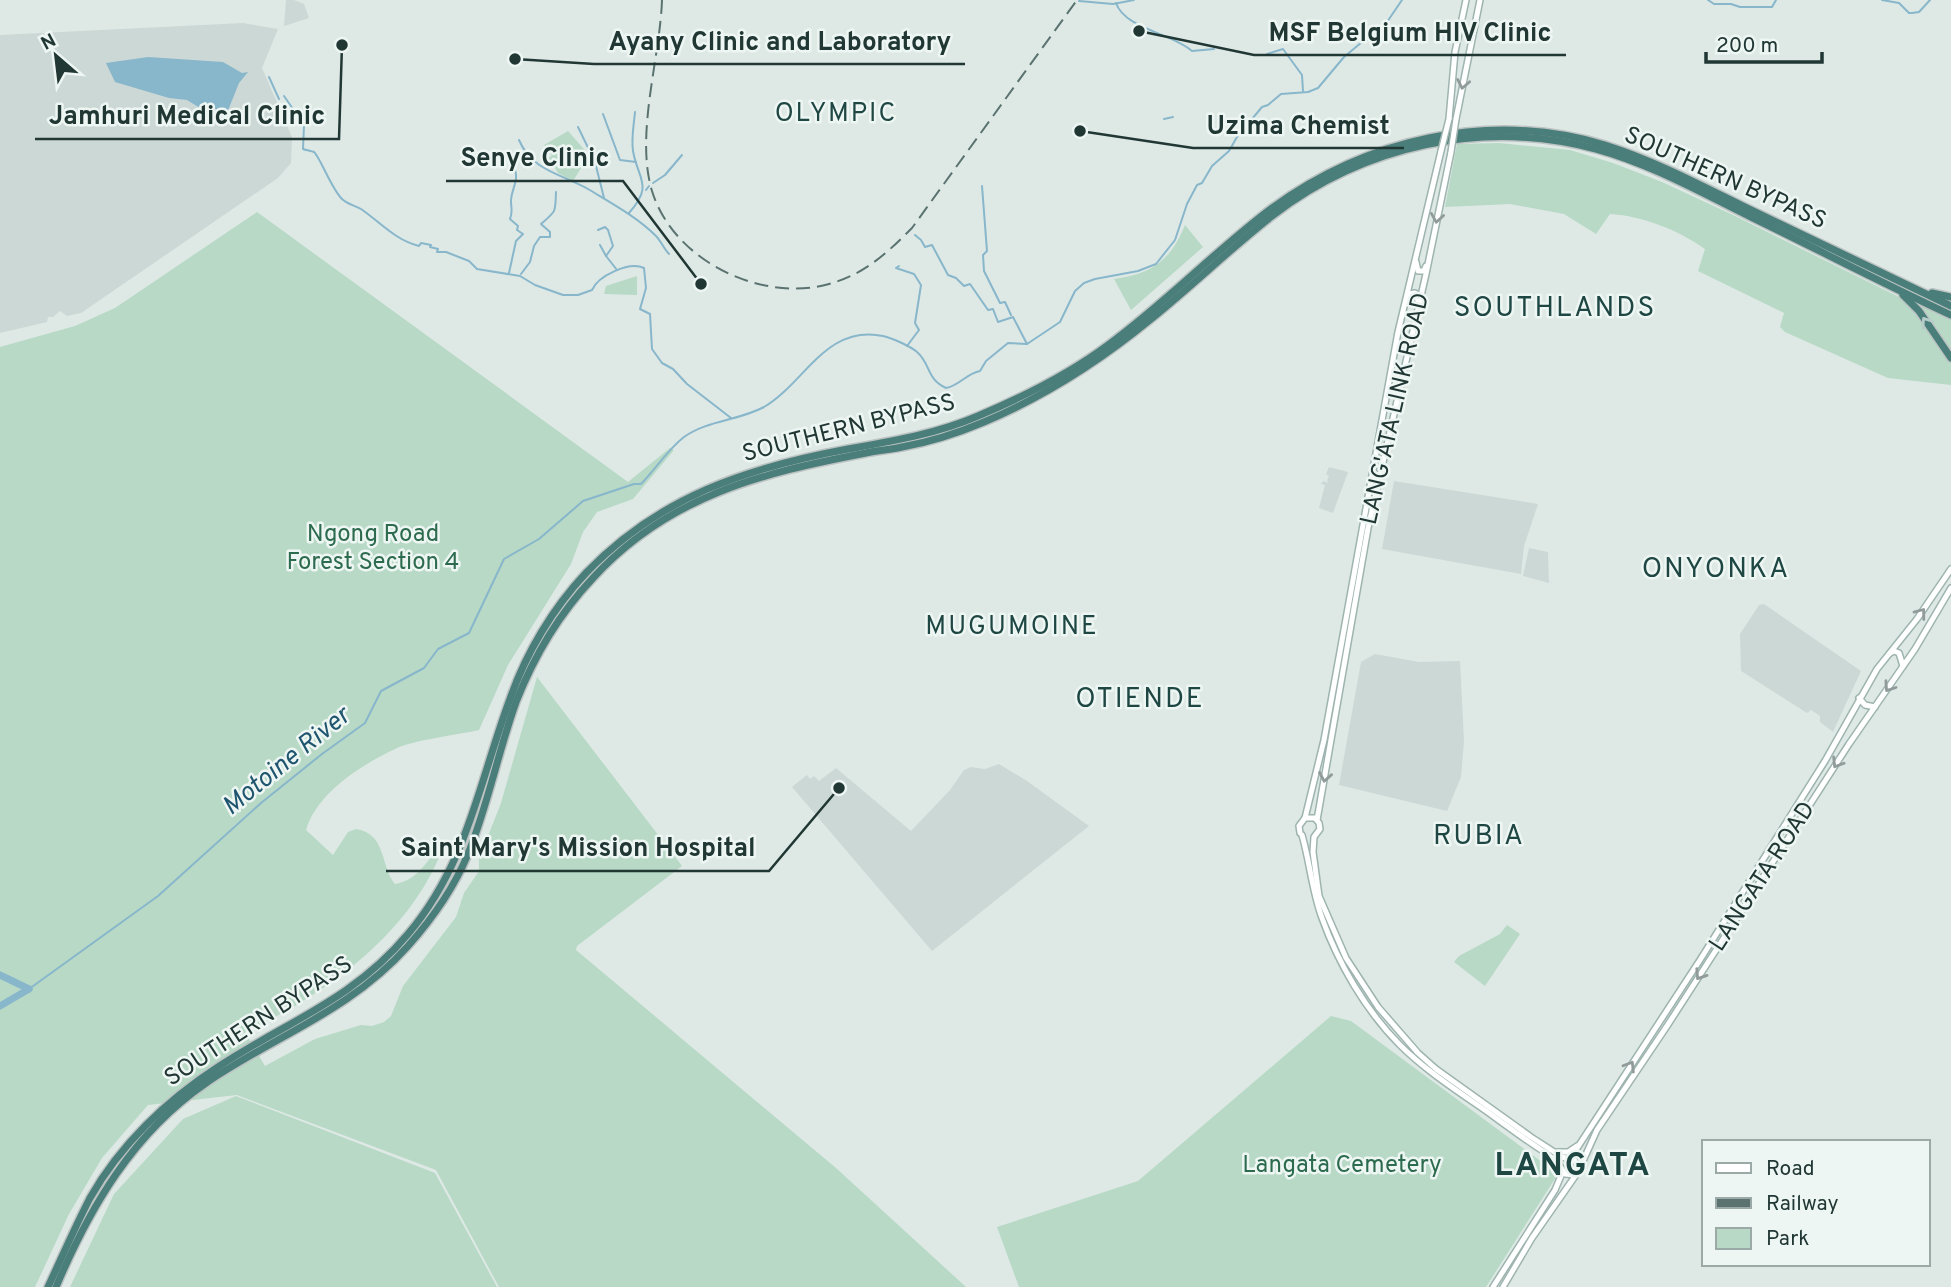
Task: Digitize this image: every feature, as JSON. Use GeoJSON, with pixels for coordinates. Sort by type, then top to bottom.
{"type":"FeatureCollection","features":[{"type":"Feature","properties":{"kind":"highway","name":"SOUTHERN BYPASS"},"geometry":{"type":"LineString","coordinates":[[48,1287],[91,1196],[146,1125],[179,1095],[223,1063],[307,1017],[358,983],[411,932],[435,898],[465,840],[509,699],[522,668],[561,603],[602,557],[657,513],[727,480],[811,457],[964,430],[1015,407],[1108,352],[1148,322],[1274,215],[1322,182],[1397,151],[1442,141],[1526,137],[1598,150],[1660,173],[1898,285],[1951,306]]}},
{"type":"Feature","properties":{"kind":"highway"},"geometry":{"type":"LineString","coordinates":[[1898,285],[1951,297]]}},
{"type":"Feature","properties":{"kind":"highway"},"geometry":{"type":"LineString","coordinates":[[1898,285],[1951,358]]}},
{"type":"Feature","properties":{"kind":"highway","name":"SOUTHERN BYPASS"},"geometry":{"type":"LineString","coordinates":[[1898,285],[1951,315]]}},
{"type":"Feature","properties":{"kind":"highway","name":"SOUTHERN BYPASS"},"geometry":{"type":"LineString","coordinates":[[56,1287],[83,1227],[107,1185],[119,1166],[153,1127],[207,1082],[333,1010],[364,988],[392,964],[427,923],[468,854],[511,716],[530,669],[559,618],[605,565],[661,519],[716,491],[789,469],[904,447],[927,437]]}},
{"type":"Feature","properties":{"kind":"main road","name":"LANG'ATA LINK ROAD"},"geometry":{"type":"LineString","coordinates":[[1317,820],[1368,528],[1451,152],[1455,52],[1467,0]]}},
{"type":"Feature","properties":{"kind":"main road","name":"LANG'ATA LINK ROAD"},"geometry":{"type":"LineString","coordinates":[[1305,818],[1324,740],[1371,472],[1404,304],[1479,2]]}},
{"type":"Feature","properties":{"kind":"main road"},"geometry":{"type":"LineString","coordinates":[[1419,244],[1415,266],[1421,272],[1424,271],[1432,247]]}},
{"type":"Feature","properties":{"kind":"main road"},"geometry":{"type":"LineString","coordinates":[[1404,304],[1409,294],[1412,292],[1417,295],[1416,316]]}},
{"type":"Feature","properties":{"kind":"main road","name":"LANGATA ROAD"},"geometry":{"type":"LineString","coordinates":[[1569,1159],[1792,813],[1887,654],[1917,619],[1951,569]]}},
{"type":"Feature","properties":{"kind":"main road","name":"LANGATA ROAD"},"geometry":{"type":"LineString","coordinates":[[1503,1287],[1532,1238],[1577,1172],[1597,1130],[1903,666],[1951,588]]}},
{"type":"Feature","properties":{"kind":"main road"},"geometry":{"type":"LineString","coordinates":[[1887,654],[1892,651],[1899,653],[1903,666]]}},
{"type":"Feature","properties":{"kind":"main road"},"geometry":{"type":"LineString","coordinates":[[1859,698],[1865,705],[1875,707]]}},
{"type":"Feature","properties":{"kind":"main road"},"geometry":{"type":"LineString","coordinates":[[1792,813],[1802,819]]}},
{"type":"Feature","properties":{"kind":"main road"},"geometry":{"type":"LineString","coordinates":[[1305,818],[1317,820],[1320,829],[1314,837],[1313,862],[1319,896],[1342,950],[1366,991],[1418,1053],[1451,1080],[1545,1146],[1578,1163],[1577,1172],[1569,1175],[1467,1099],[1394,1038],[1362,995],[1332,941],[1317,906],[1299,826],[1305,818]]}},
{"type":"Feature","properties":{"kind":"main road"},"geometry":{"type":"LineString","coordinates":[[1301,834],[1308,838],[1314,837]]}},
{"type":"Feature","properties":{"kind":"main road"},"geometry":{"type":"LineString","coordinates":[[1659,1021],[1665,1019],[1667,1026]]}},
{"type":"Feature","properties":{"kind":"main road"},"geometry":{"type":"LineString","coordinates":[[1555,1152],[1568,1152],[1580,1144]]}},
{"type":"Feature","properties":{"kind":"main road"},"geometry":{"type":"LineString","coordinates":[[1493,1287],[1558,1184],[1561,1168],[1569,1159]]}},
{"type":"Feature","properties":{"kind":"shaded area"},"geometry":{"type":"Polygon","coordinates":[[[286,0],[304,4],[309,18],[284,26],[286,0]]]}},
{"type":"Feature","properties":{"kind":"shaded area"},"geometry":{"type":"Polygon","coordinates":[[[243,23],[278,29],[262,68],[292,137],[291,163],[278,178],[81,313],[67,316],[60,311],[53,317],[48,317],[47,322],[0,333],[0,35],[243,23]]]}},
{"type":"Feature","properties":{"kind":"shaded area"},"geometry":{"type":"Polygon","coordinates":[[[1329,467],[1348,472],[1333,513],[1319,508],[1325,485],[1321,484],[1323,481],[1329,483],[1329,476],[1326,474],[1329,467]]]}},
{"type":"Feature","properties":{"kind":"shaded area"},"geometry":{"type":"Polygon","coordinates":[[[1394,481],[1538,504],[1524,546],[1521,574],[1382,549],[1394,481]]]}},
{"type":"Feature","properties":{"kind":"shaded area"},"geometry":{"type":"Polygon","coordinates":[[[1529,548],[1548,552],[1549,583],[1523,576],[1529,548]]]}},
{"type":"Feature","properties":{"kind":"shaded area"},"geometry":{"type":"Polygon","coordinates":[[[1764,604],[1861,671],[1833,732],[1820,722],[1820,716],[1811,710],[1807,713],[1741,671],[1740,634],[1759,605],[1764,604]]]}},
{"type":"Feature","properties":{"kind":"shaded area"},"geometry":{"type":"Polygon","coordinates":[[[1375,654],[1419,662],[1460,661],[1464,741],[1461,777],[1447,811],[1339,785],[1361,662],[1375,654]]]}},
{"type":"Feature","properties":{"kind":"shaded area"},"geometry":{"type":"Polygon","coordinates":[[[999,764],[1089,826],[932,951],[792,787],[807,775],[810,779],[814,776],[819,781],[836,768],[911,831],[950,790],[964,770],[971,767],[985,769],[999,764]]]}},
{"type":"Feature","properties":{"kind":"green space"},"geometry":{"type":"Polygon","coordinates":[[[568,131],[589,155],[573,181],[558,173],[549,158],[552,155],[544,145],[568,131]]]}},
{"type":"Feature","properties":{"kind":"green space"},"geometry":{"type":"Polygon","coordinates":[[[1499,143],[1570,150],[1613,163],[1733,215],[1901,298],[1951,362],[1951,385],[1888,378],[1785,332],[1780,327],[1784,313],[1698,271],[1705,249],[1660,225],[1610,214],[1596,234],[1564,214],[1510,204],[1445,207],[1457,144],[1499,143]]]}},
{"type":"Feature","properties":{"kind":"green space","name":"Ngong Road Forest Section 4"},"geometry":{"type":"Polygon","coordinates":[[[257,212],[628,482],[670,448],[674,450],[633,499],[597,512],[583,532],[571,564],[508,665],[479,730],[424,740],[395,749],[355,772],[330,792],[320,804],[306,830],[333,855],[348,832],[356,829],[366,832],[378,844],[395,884],[412,878],[446,839],[432,872],[414,902],[366,955],[308,998],[245,1032],[265,1066],[315,1039],[361,1025],[372,1026],[391,1016],[403,986],[456,917],[464,893],[479,871],[479,859],[501,803],[537,677],[682,866],[577,946],[576,950],[836,1168],[966,1287],[499,1287],[436,1170],[237,1095],[148,1105],[102,1158],[69,1214],[35,1287],[0,1287],[0,347],[75,326],[115,308],[257,212]]]}},
{"type":"Feature","properties":{"kind":"green space"},"geometry":{"type":"Polygon","coordinates":[[[1185,225],[1203,247],[1131,310],[1114,279],[1139,273],[1158,263],[1173,248],[1185,225]]]}},
{"type":"Feature","properties":{"kind":"green space"},"geometry":{"type":"Polygon","coordinates":[[[637,276],[637,295],[604,294],[606,286],[637,276]]]}},
{"type":"Feature","properties":{"kind":"green space"},"geometry":{"type":"Polygon","coordinates":[[[1905,294],[1951,317],[1951,354],[1905,294]]]}},
{"type":"Feature","properties":{"kind":"green space"},"geometry":{"type":"Polygon","coordinates":[[[1507,925],[1520,934],[1485,986],[1454,962],[1459,956],[1500,934],[1507,925]]]}},
{"type":"Feature","properties":{"kind":"green space","name":"Langata Cemetery"},"geometry":{"type":"Polygon","coordinates":[[[1331,1016],[1351,1021],[1558,1174],[1486,1287],[1019,1287],[997,1227],[1138,1181],[1331,1016]]]}},
{"type":"Feature","properties":{"kind":"green space"},"geometry":{"type":"Polygon","coordinates":[[[236,1096],[435,1173],[497,1287],[70,1287],[114,1194],[183,1119],[236,1096]]]}},
{"type":"Feature","properties":{"kind":"water"},"geometry":{"type":"Polygon","coordinates":[[[148,57],[223,62],[242,73],[248,72],[239,83],[227,113],[208,106],[200,108],[187,100],[169,98],[115,82],[106,63],[148,57]]]}},
{"type":"Feature","properties":{"kind":"waterway"},"geometry":{"type":"LineString","coordinates":[[1079,1],[1113,4],[1134,0]]}},
{"type":"Feature","properties":{"kind":"waterway","name":"Motoine River"},"geometry":{"type":"LineString","coordinates":[[29,989],[158,896],[261,803],[365,723],[381,691],[424,668],[438,649],[469,633],[504,559],[539,539],[583,501],[641,484],[684,437],[703,427],[764,407],[779,397],[831,347],[846,339],[863,335],[883,336],[906,345],[925,361],[935,380],[946,388],[980,371],[986,361],[1008,343],[1027,344],[1060,322],[1075,291],[1084,283],[1138,271],[1156,264],[1175,240],[1187,204],[1197,185],[1202,183],[1212,166],[1229,151],[1262,107],[1281,94],[1308,92],[1318,88],[1344,57],[1385,25],[1402,0]]}},
{"type":"Feature","properties":{"kind":"waterway","name":"Motoine River"},"geometry":{"type":"LineString","coordinates":[[1708,0],[1714,4],[1740,7],[1772,7],[1776,0]]}},
{"type":"Feature","properties":{"kind":"waterway","name":"Motoine River"},"geometry":{"type":"LineString","coordinates":[[1882,0],[1899,3],[1909,13],[1919,12],[1930,0]]}},
{"type":"Feature","properties":{"kind":"waterway"},"geometry":{"type":"LineString","coordinates":[[1116,3],[1129,19],[1192,51],[1214,49]]}},
{"type":"Feature","properties":{"kind":"waterway"},"geometry":{"type":"LineString","coordinates":[[1267,54],[1283,49],[1302,75],[1303,91]]}},
{"type":"Feature","properties":{"kind":"waterway"},"geometry":{"type":"LineString","coordinates":[[269,77],[279,99]]}},
{"type":"Feature","properties":{"kind":"waterway"},"geometry":{"type":"LineString","coordinates":[[284,96],[304,125],[303,149],[314,152],[338,194],[344,201],[361,209],[402,240],[419,246],[421,243],[431,245],[430,247],[438,249],[437,252],[446,252],[469,261],[477,269],[520,276],[535,285],[563,295],[578,295],[592,290],[607,275],[623,268],[644,268],[646,288],[640,309],[650,314],[652,349],[662,363],[673,369],[687,384],[731,418]]}},
{"type":"Feature","properties":{"kind":"waterway"},"geometry":{"type":"LineString","coordinates":[[629,213],[643,189],[632,146],[635,112]]}},
{"type":"Feature","properties":{"kind":"waterway"},"geometry":{"type":"LineString","coordinates":[[603,114],[620,160],[636,162]]}},
{"type":"Feature","properties":{"kind":"waterway"},"geometry":{"type":"LineString","coordinates":[[1164,119],[1173,117]]}},
{"type":"Feature","properties":{"kind":"waterway"},"geometry":{"type":"LineString","coordinates":[[578,127],[595,162],[604,198]]}},
{"type":"Feature","properties":{"kind":"waterway"},"geometry":{"type":"LineString","coordinates":[[519,140],[532,159],[540,165],[588,189],[641,223],[656,236],[669,254]]}},
{"type":"Feature","properties":{"kind":"waterway"},"geometry":{"type":"LineString","coordinates":[[653,183],[665,175],[682,155]]}},
{"type":"Feature","properties":{"kind":"waterway"},"geometry":{"type":"LineString","coordinates":[[509,273],[516,241],[523,234],[510,219],[515,170]]}},
{"type":"Feature","properties":{"kind":"waterway"},"geometry":{"type":"LineString","coordinates":[[646,190],[649,186]]}},
{"type":"Feature","properties":{"kind":"waterway"},"geometry":{"type":"LineString","coordinates":[[982,186],[987,251],[983,255],[984,271],[1000,303],[1005,302],[1011,315]]}},
{"type":"Feature","properties":{"kind":"waterway"},"geometry":{"type":"LineString","coordinates":[[521,274],[530,262],[534,246],[540,237],[550,237],[550,232],[541,224],[554,211],[556,192]]}},
{"type":"Feature","properties":{"kind":"waterway"},"geometry":{"type":"LineString","coordinates":[[598,230],[605,227],[608,230],[613,246],[606,256],[617,270]]}},
{"type":"Feature","properties":{"kind":"waterway"},"geometry":{"type":"LineString","coordinates":[[915,235],[925,247],[932,245],[948,275],[964,286],[970,284],[988,310],[993,309],[998,322],[1013,317],[1027,344]]}},
{"type":"Feature","properties":{"kind":"waterway"},"geometry":{"type":"LineString","coordinates":[[600,245],[606,256]]}},
{"type":"Feature","properties":{"kind":"waterway"},"geometry":{"type":"LineString","coordinates":[[899,266],[896,268],[914,274],[921,285],[915,323],[919,330],[907,346]]}},
{"type":"Feature","properties":{"kind":"waterway"},"geometry":{"type":"LineString","coordinates":[[0,975],[29,989]]}},
{"type":"Feature","properties":{"kind":"waterway"},"geometry":{"type":"LineString","coordinates":[[0,1006],[29,989]]}},
{"type":"Feature","properties":{"kind":"railway"},"geometry":{"type":"LineString","coordinates":[[662,0],[646,145],[647,169],[652,191],[663,216],[679,237],[699,256],[722,270],[748,281],[775,287],[802,288],[829,284],[854,275],[884,254],[912,228],[1077,0]]}},
{"type":"Feature","properties":{"kind":"place","name":"MSF Belgium HIV Clinic"},"geometry":{"type":"Point","coordinates":[1139,31]}},
{"type":"Feature","properties":{"kind":"place","name":"Jamhuri Medical Clinic"},"geometry":{"type":"Point","coordinates":[342,45]}},
{"type":"Feature","properties":{"kind":"place","name":"Ayany Clinic and Laboratory"},"geometry":{"type":"Point","coordinates":[515,59]}},
{"type":"Feature","properties":{"kind":"place","name":"Uzima Chemist"},"geometry":{"type":"Point","coordinates":[1080,131]}},
{"type":"Feature","properties":{"kind":"place","name":"Senye Clinic"},"geometry":{"type":"Point","coordinates":[701,284]}},
{"type":"Feature","properties":{"kind":"place","name":"Saint Mary's Mission Hospital"},"geometry":{"type":"Point","coordinates":[839,788]}},
{"type":"Feature","properties":{"kind":"district","name":"OLYMPIC"},"geometry":{"type":"Point","coordinates":[836,114]}},
{"type":"Feature","properties":{"kind":"district","name":"SOUTHLANDS"},"geometry":{"type":"Point","coordinates":[1555,309]}},
{"type":"Feature","properties":{"kind":"district","name":"ONYONKA"},"geometry":{"type":"Point","coordinates":[1716,570]}},
{"type":"Feature","properties":{"kind":"district","name":"MUGUMOINE"},"geometry":{"type":"Point","coordinates":[1012,627]}},
{"type":"Feature","properties":{"kind":"district","name":"OTIENDE"},"geometry":{"type":"Point","coordinates":[1140,700]}},
{"type":"Feature","properties":{"kind":"district","name":"RUBIA"},"geometry":{"type":"Point","coordinates":[1479,837]}},
{"type":"Feature","properties":{"kind":"district","name":"LANGATA"},"geometry":{"type":"Point","coordinates":[1573,1167]}}]}
